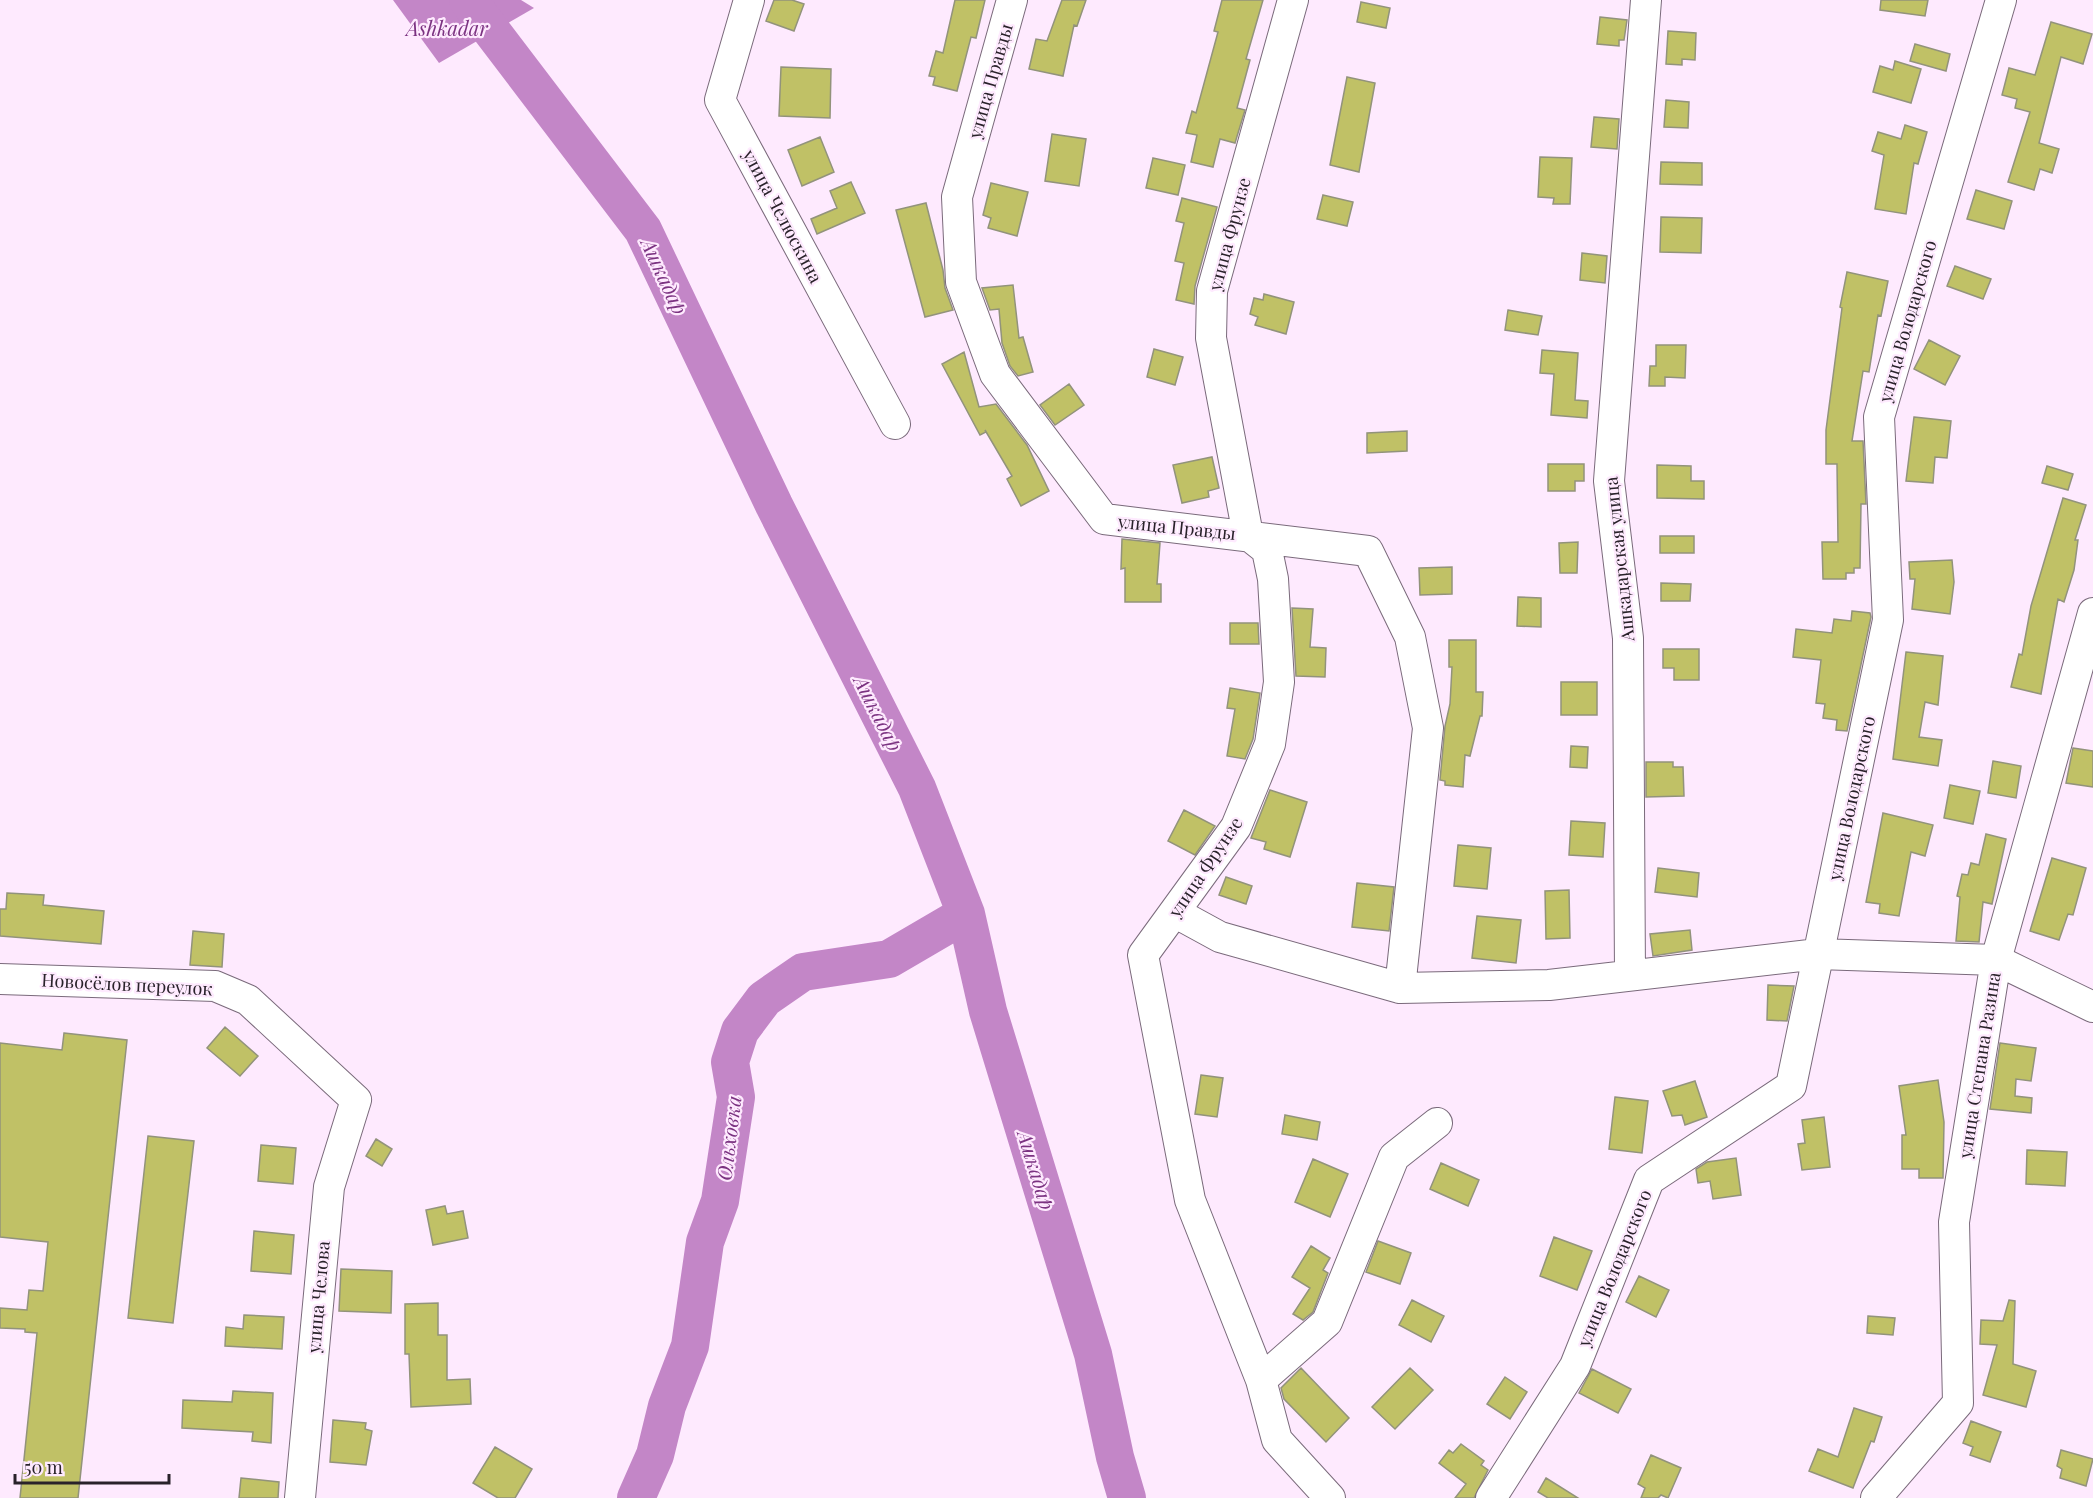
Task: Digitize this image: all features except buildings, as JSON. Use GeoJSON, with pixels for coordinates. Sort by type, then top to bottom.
{"type":"FeatureCollection","features":[{"type":"Feature","properties":{"kind":"street","name":"улица Челюскина"},"geometry":{"type":"LineString","coordinates":[[749,0],[720,100],[895,424]]}},
{"type":"Feature","properties":{"kind":"street","name":"улица Правды"},"geometry":{"type":"LineString","coordinates":[[1012,0],[957,197],[961,282],[994,374],[1104,519],[1368,551],[1410,637],[1428,728],[1400,988]]}},
{"type":"Feature","properties":{"kind":"street","name":"улица Фрунзе"},"geometry":{"type":"LineString","coordinates":[[1293,0],[1212,291],[1210,338],[1248,535],[1267,550],[1273,579],[1279,682],[1270,744],[1236,827],[1176,913],[1143,955],[1190,1200],[1262,1380],[1277,1440],[1330,1498]]}},
{"type":"Feature","properties":{"kind":"street","name":"Ашкадарская улица"},"geometry":{"type":"LineString","coordinates":[[1630,975],[1628,638],[1609,481],[1646,0]]}},
{"type":"Feature","properties":{"kind":"street","name":"улица Володарского"},"geometry":{"type":"LineString","coordinates":[[1491,1498],[1575,1366],[1649,1180],[1791,1086],[1888,620],[1879,417],[2001,0]]}},
{"type":"Feature","properties":{"kind":"street","name":"улица Степана Разина"},"geometry":{"type":"LineString","coordinates":[[1876,1498],[1958,1403],[1954,1222],[1996,960],[2093,614]]}},
{"type":"Feature","properties":{"kind":"street"},"geometry":{"type":"LineString","coordinates":[[1176,913],[1220,937],[1400,988],[1549,984],[1818,954],[1996,960],[2093,1007]]}},
{"type":"Feature","properties":{"kind":"street","name":"Новосёлов переулок"},"geometry":{"type":"LineString","coordinates":[[0,979],[215,986],[248,1000],[356,1100]]}},
{"type":"Feature","properties":{"kind":"street","name":"улица Челова"},"geometry":{"type":"LineString","coordinates":[[300,1498],[329,1187],[356,1100]]}},
{"type":"Feature","properties":{"kind":"street"},"geometry":{"type":"LineString","coordinates":[[1262,1380],[1327,1322],[1394,1157],[1437,1123]]}},
{"type":"Feature","properties":{"kind":"water","name":"Ashkadar"},"geometry":{"type":"Polygon","coordinates":[[[393,0],[521,0],[534,8],[439,63],[393,0]]]}},
{"type":"Feature","properties":{"kind":"waterway","name":"Ашкадар"},"geometry":{"type":"LineString","coordinates":[[468,0],[643,230],[774,505],[917,788],[966,914],[988,1011],[1093,1354],[1115,1457],[1127,1498]]}},
{"type":"Feature","properties":{"kind":"waterway","name":"Ольховка"},"geometry":{"type":"LineString","coordinates":[[636,1498],[655,1455],[667,1406],[690,1346],[705,1242],[720,1201],[736,1097],[730,1062],[740,1031],[764,999],[803,972],[889,959],[966,914]]}}]}
